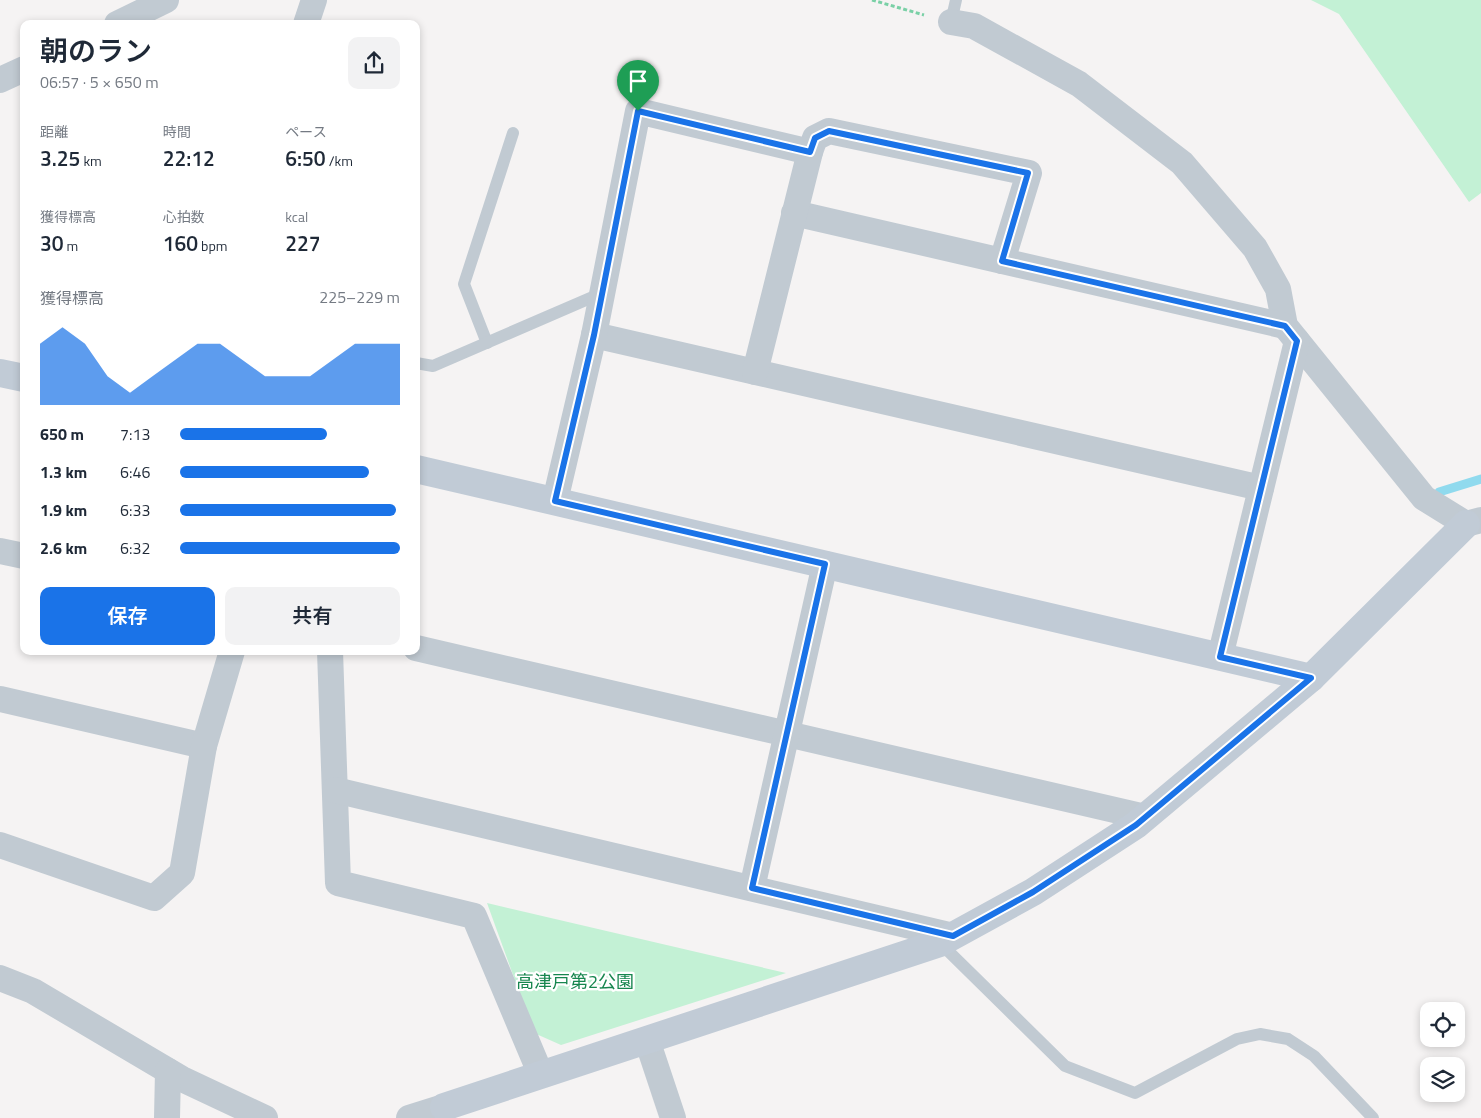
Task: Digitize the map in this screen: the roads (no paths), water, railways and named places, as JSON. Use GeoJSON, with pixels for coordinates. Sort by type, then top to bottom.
{"type":"FeatureCollection","features":[{"type":"Feature","properties":{"kind":"street"},"geometry":{"type":"LineString","coordinates":[[125,20],[166,0]]}},
{"type":"Feature","properties":{"kind":"street"},"geometry":{"type":"LineString","coordinates":[[161,20],[166,0]]}},
{"type":"Feature","properties":{"kind":"street"},"geometry":{"type":"LineString","coordinates":[[307,20],[314,0]]}},
{"type":"Feature","properties":{"kind":"street"},"geometry":{"type":"LineString","coordinates":[[408,1118],[946,939],[1033,892],[1145,817],[1311,678],[1474,522],[1424,498],[1291,334],[1278,289],[1255,248],[1222,207],[1182,163],[1078,84],[974,26],[954,11]]}},
{"type":"Feature","properties":{"kind":"street"},"geometry":{"type":"LineString","coordinates":[[0,80],[20,71]]}},
{"type":"Feature","properties":{"kind":"street"},"geometry":{"type":"LineString","coordinates":[[555,501],[594,335],[638,111],[810,152]]}},
{"type":"Feature","properties":{"kind":"street"},"geometry":{"type":"LineString","coordinates":[[755,372],[810,152],[815,138],[829,131],[1028,173],[1002,261]]}},
{"type":"Feature","properties":{"kind":"street"},"geometry":{"type":"LineString","coordinates":[[794,213],[1002,261],[1291,334]]}},
{"type":"Feature","properties":{"kind":"street"},"geometry":{"type":"LineString","coordinates":[[1220,657],[1262,488],[1291,334]]}},
{"type":"Feature","properties":{"kind":"street"},"geometry":{"type":"LineString","coordinates":[[594,335],[1262,488]]}},
{"type":"Feature","properties":{"kind":"street"},"geometry":{"type":"LineString","coordinates":[[0,373],[20,377]]}},
{"type":"Feature","properties":{"kind":"street"},"geometry":{"type":"LineString","coordinates":[[420,470],[1311,678]]}},
{"type":"Feature","properties":{"kind":"street"},"geometry":{"type":"LineString","coordinates":[[0,551],[20,555]]}},
{"type":"Feature","properties":{"kind":"street"},"geometry":{"type":"LineString","coordinates":[[752,888],[825,564]]}},
{"type":"Feature","properties":{"kind":"street"},"geometry":{"type":"LineString","coordinates":[[420,649],[1145,817]]}},
{"type":"Feature","properties":{"kind":"street"},"geometry":{"type":"LineString","coordinates":[[0,845],[154,898],[182,873],[204,746],[231,655]]}},
{"type":"Feature","properties":{"kind":"street"},"geometry":{"type":"LineString","coordinates":[[330,655],[338,883],[474,916],[541,1075]]}},
{"type":"Feature","properties":{"kind":"street"},"geometry":{"type":"LineString","coordinates":[[0,699],[204,746]]}},
{"type":"Feature","properties":{"kind":"street"},"geometry":{"type":"LineString","coordinates":[[335,790],[752,888],[946,939]]}},
{"type":"Feature","properties":{"kind":"street"},"geometry":{"type":"LineString","coordinates":[[0,978],[33,990],[168,1071],[265,1118]]}},
{"type":"Feature","properties":{"kind":"street"},"geometry":{"type":"LineString","coordinates":[[647,1040],[673,1118]]}},
{"type":"Feature","properties":{"kind":"street"},"geometry":{"type":"LineString","coordinates":[[167,1118],[168,1071]]}},
{"type":"Feature","properties":{"kind":"lane"},"geometry":{"type":"LineString","coordinates":[[487,344],[464,284],[514,133]]}},
{"type":"Feature","properties":{"kind":"lane"},"geometry":{"type":"LineString","coordinates":[[420,364],[433,366],[602,293]]}},
{"type":"Feature","properties":{"kind":"lane"},"geometry":{"type":"LineString","coordinates":[[946,939],[1064,1066],[1135,1093],[1237,1039],[1260,1034],[1288,1039],[1314,1056],[1373,1118]]}},
{"type":"Feature","properties":{"kind":"waterway"},"geometry":{"type":"LineString","coordinates":[[1439,492],[1481,479]]}},
{"type":"Feature","properties":{"kind":"park label","name":"高津戸第2公園"},"geometry":{"type":"Point","coordinates":[575,982]}}]}
